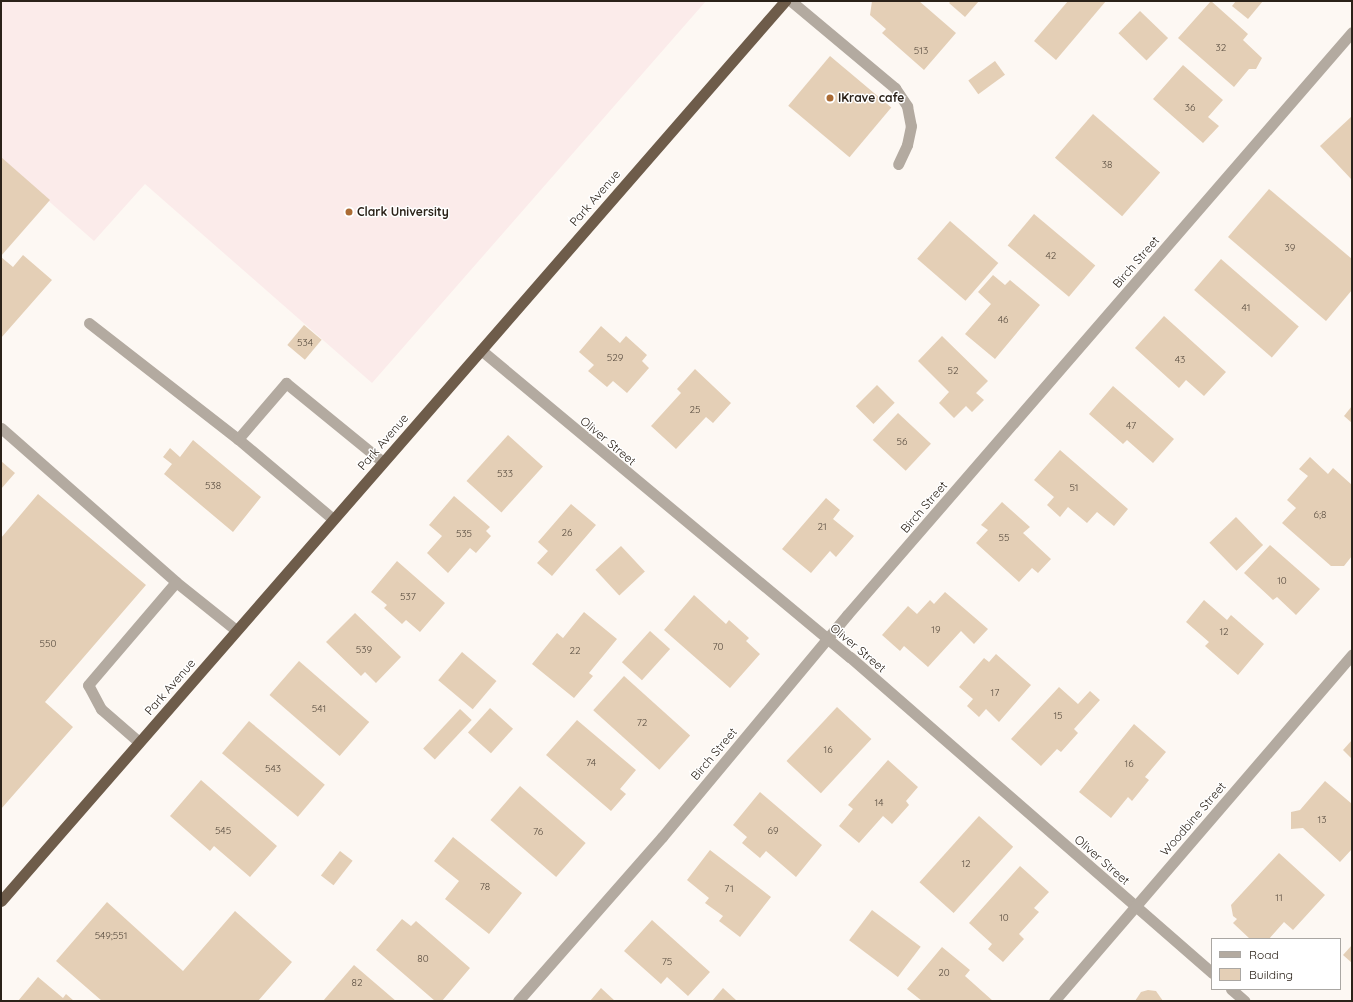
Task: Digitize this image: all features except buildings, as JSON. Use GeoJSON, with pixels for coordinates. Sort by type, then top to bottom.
{"type":"FeatureCollection","features":[{"type":"Feature","properties":{"kind":"highway","name":"Park Avenue"},"geometry":{"type":"LineString","coordinates":[[1,901],[785,1]]}},
{"type":"Feature","properties":{"kind":"street"},"geometry":{"type":"LineString","coordinates":[[791,1],[895,88],[907,106],[911,126],[907,145],[898,164]]}},
{"type":"Feature","properties":{"kind":"street","name":"Birch Street"},"geometry":{"type":"LineString","coordinates":[[518,1001],[662,837],[827,639],[1352,32]]}},
{"type":"Feature","properties":{"kind":"street"},"geometry":{"type":"LineString","coordinates":[[90,323],[238,439],[333,519]]}},
{"type":"Feature","properties":{"kind":"street","name":"Oliver Street"},"geometry":{"type":"LineString","coordinates":[[481,350],[827,639],[1211,972]]}},
{"type":"Feature","properties":{"kind":"street"},"geometry":{"type":"LineString","coordinates":[[238,439],[286,384],[383,462]]}},
{"type":"Feature","properties":{"kind":"street"},"geometry":{"type":"LineString","coordinates":[[1,428],[176,582],[236,630]]}},
{"type":"Feature","properties":{"kind":"street"},"geometry":{"type":"LineString","coordinates":[[139,742],[101,709],[88,685],[176,582]]}},
{"type":"Feature","properties":{"kind":"street","name":"Woodbine Street"},"geometry":{"type":"LineString","coordinates":[[1054,1001],[1352,654]]}},
{"type":"Feature","properties":{"kind":"street"},"geometry":{"type":"LineString","coordinates":[[1232,990],[1245,1001]]}},
{"type":"Feature","properties":{"kind":"shaded area","name":"Clark University"},"geometry":{"type":"Polygon","coordinates":[[[1,1],[706,1],[372,383],[145,184],[94,241],[1,159],[1,1]]]}},
{"type":"Feature","properties":{"kind":"place","name":"IKrave cafe"},"geometry":{"type":"Point","coordinates":[830,98]}},
{"type":"Feature","properties":{"kind":"place","name":"Clark University"},"geometry":{"type":"Point","coordinates":[349,212]}}]}
